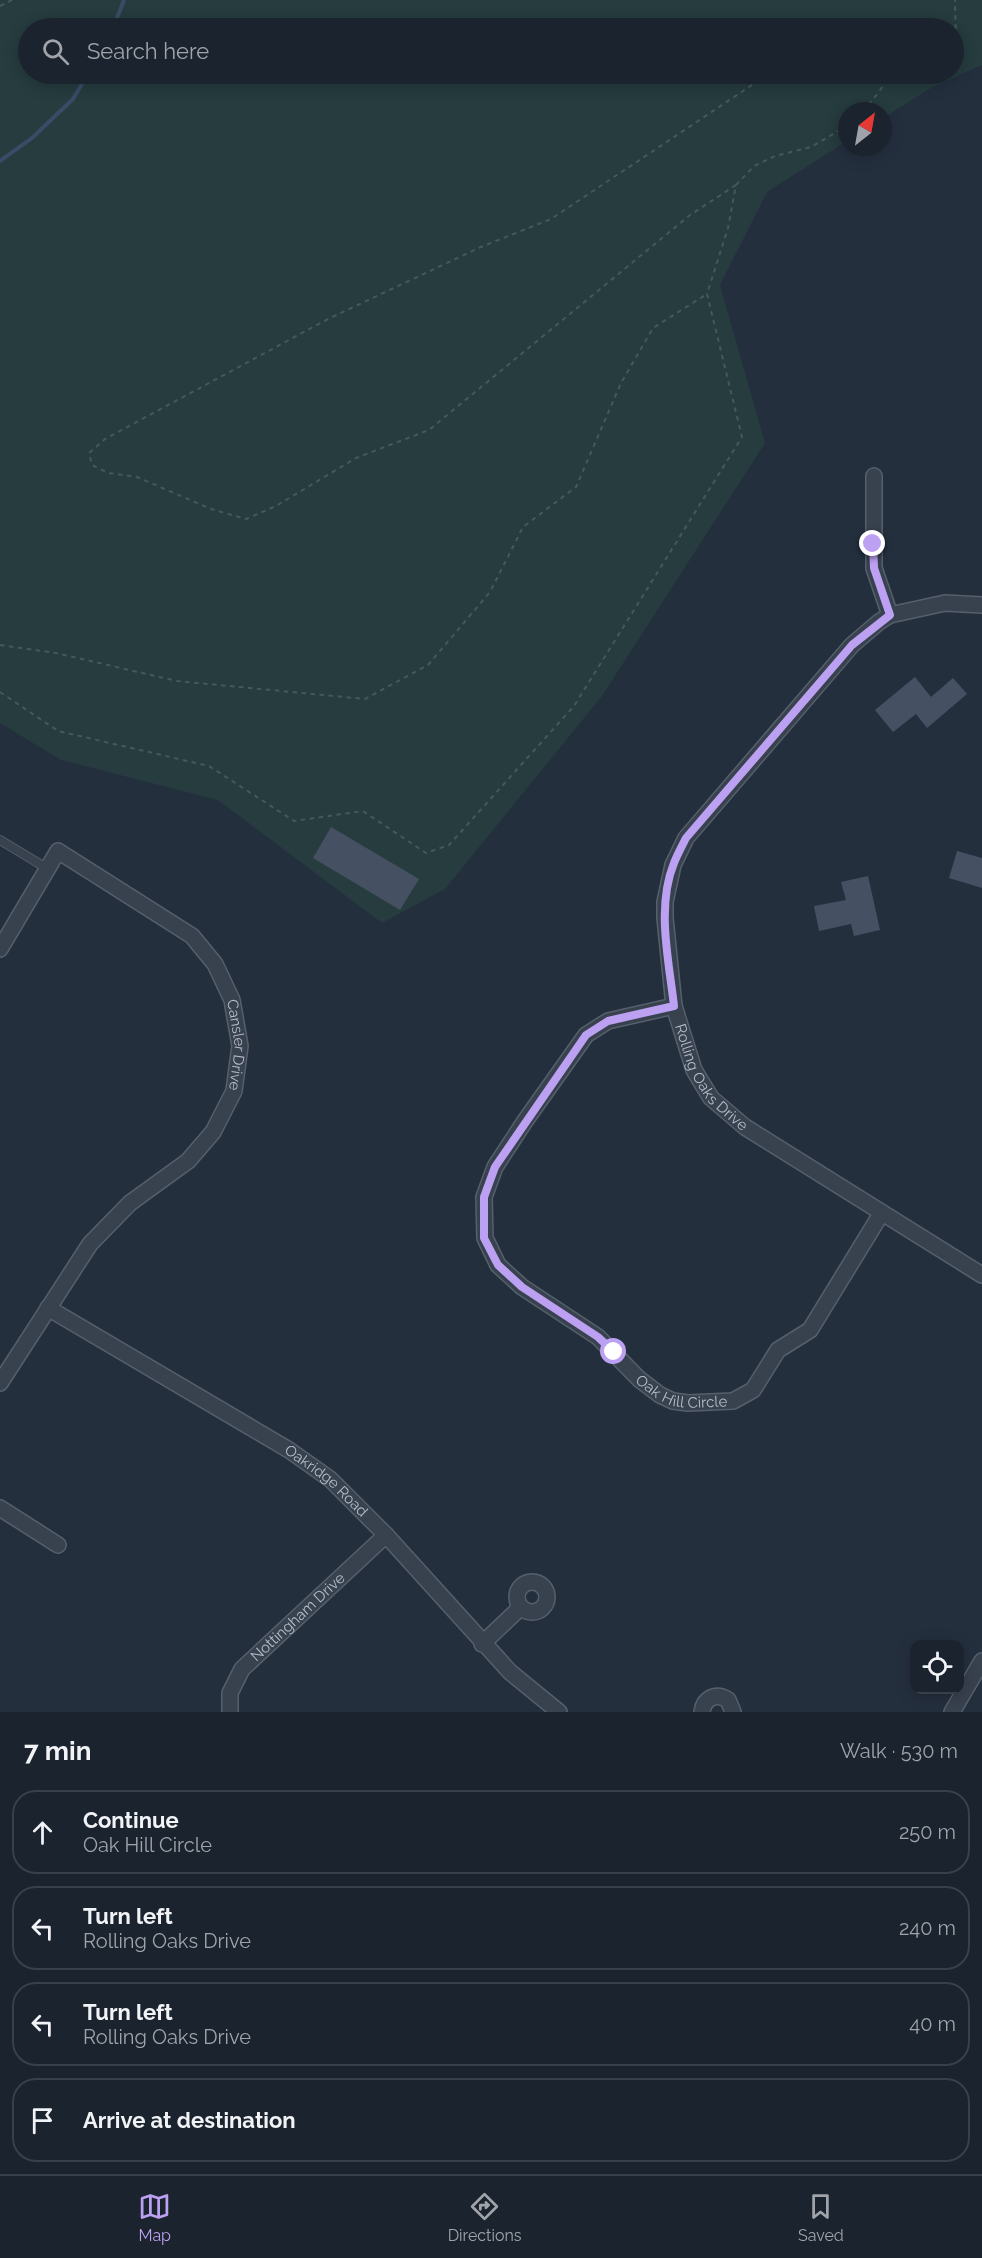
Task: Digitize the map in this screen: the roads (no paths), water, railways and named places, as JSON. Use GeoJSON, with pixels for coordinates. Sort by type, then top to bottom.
{"type":"FeatureCollection","features":[{"type":"Feature","properties":{"kind":"street"},"geometry":{"type":"LineString","coordinates":[[874,476],[874,568],[890,615]]}},
{"type":"Feature","properties":{"kind":"street","name":"Rolling Oaks Drive"},"geometry":{"type":"LineString","coordinates":[[982,605],[945,603],[890,615],[852,645],[686,838],[673,865],[665,902],[674,1006],[694,1070],[711,1098],[745,1127],[982,1275]]}},
{"type":"Feature","properties":{"kind":"street","name":"Cansler Drive"},"geometry":{"type":"LineString","coordinates":[[0,1383],[90,1244],[130,1203],[188,1161],[213,1132],[234,1091],[240,1046],[232,1000],[214,963],[192,936],[58,851],[48,869]]}},
{"type":"Feature","properties":{"kind":"street"},"geometry":{"type":"LineString","coordinates":[[0,949],[48,869]]}},
{"type":"Feature","properties":{"kind":"street","name":"Oak Hill Circle"},"geometry":{"type":"LineString","coordinates":[[674,1006],[608,1021],[586,1035],[525,1121],[495,1167],[484,1197],[484,1238],[498,1265],[522,1287],[598,1337],[639,1379],[660,1395],[673,1401],[688,1403],[733,1401],[753,1390],[778,1350],[810,1330],[881,1214]]}},
{"type":"Feature","properties":{"kind":"street","name":"Oakridge Road"},"geometry":{"type":"LineString","coordinates":[[48,1308],[289,1449],[330,1479],[386,1535],[482,1644],[510,1672],[559,1712]]}},
{"type":"Feature","properties":{"kind":"street"},"geometry":{"type":"LineString","coordinates":[[0,1508],[58,1545]]}},
{"type":"Feature","properties":{"kind":"street","name":"Nottingham Drive"},"geometry":{"type":"LineString","coordinates":[[230,1712],[230,1693],[242,1669],[386,1535]]}},
{"type":"Feature","properties":{"kind":"street"},"geometry":{"type":"LineString","coordinates":[[482,1644],[520,1608]]}},
{"type":"Feature","properties":{"kind":"street"},"geometry":{"type":"LineString","coordinates":[[952,1712],[982,1661]]}},
{"type":"Feature","properties":{"kind":"street"},"geometry":{"type":"LineString","coordinates":[[702,1712],[708,1699],[718,1696],[728,1700],[734,1712]]}},
{"type":"Feature","properties":{"kind":"lane"},"geometry":{"type":"LineString","coordinates":[[0,840],[48,869]]}},
{"type":"Feature","properties":{"kind":"waterway"},"geometry":{"type":"LineString","coordinates":[[117,18],[124,0]]}},
{"type":"Feature","properties":{"kind":"waterway"},"geometry":{"type":"LineString","coordinates":[[0,161],[32,138],[73,99],[82,84]]}}]}
